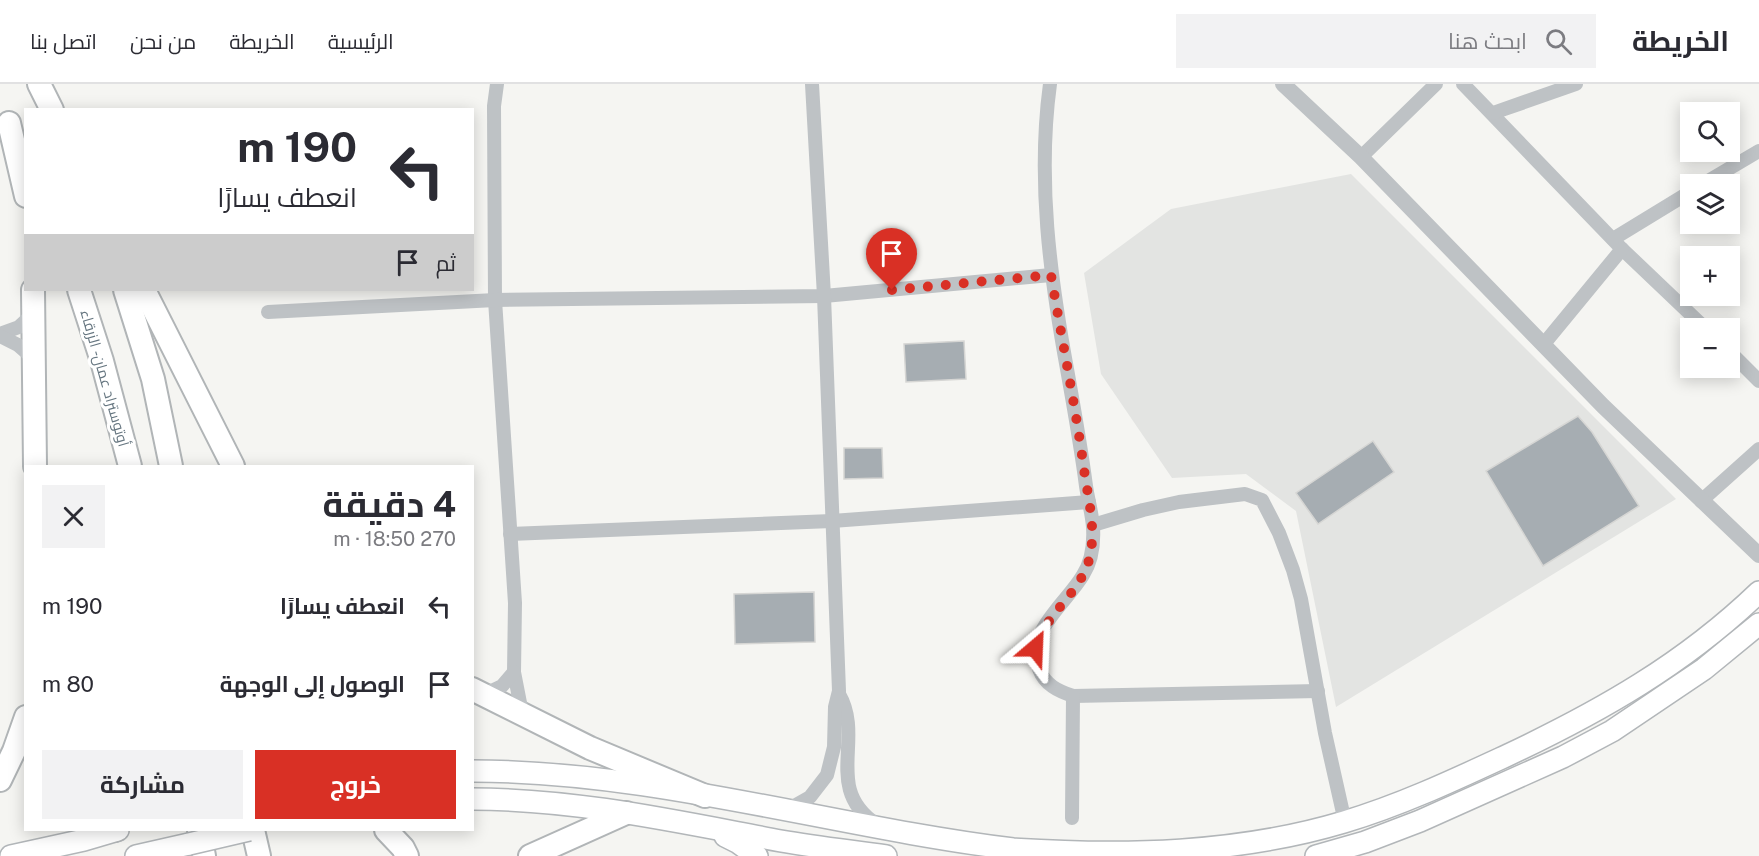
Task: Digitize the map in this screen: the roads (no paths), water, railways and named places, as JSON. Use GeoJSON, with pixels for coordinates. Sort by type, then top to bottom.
{"type":"FeatureCollection","features":[{"type":"Feature","properties":{"kind":"highway"},"geometry":{"type":"LineString","coordinates":[[39,84],[51,108]]}},
{"type":"Feature","properties":{"kind":"highway"},"geometry":{"type":"LineString","coordinates":[[4,114],[24,153]]}},
{"type":"Feature","properties":{"kind":"highway"},"geometry":{"type":"LineString","coordinates":[[4,114],[24,189]]}},
{"type":"Feature","properties":{"kind":"highway"},"geometry":{"type":"LineString","coordinates":[[33,291],[35,465]]}},
{"type":"Feature","properties":{"kind":"highway","name":"أوتوستراد عمان - الزرقاء"},"geometry":{"type":"LineString","coordinates":[[79,291],[108,381],[130,465]]}},
{"type":"Feature","properties":{"kind":"highway"},"geometry":{"type":"LineString","coordinates":[[125,291],[153,380],[171,465]]}},
{"type":"Feature","properties":{"kind":"highway"},"geometry":{"type":"LineString","coordinates":[[145,291],[232,465]]}},
{"type":"Feature","properties":{"kind":"highway"},"geometry":{"type":"LineString","coordinates":[[479,692],[590,748],[705,796]]}},
{"type":"Feature","properties":{"kind":"highway"},"geometry":{"type":"LineString","coordinates":[[0,780],[24,723]]}},
{"type":"Feature","properties":{"kind":"highway"},"geometry":{"type":"LineString","coordinates":[[530,856],[626,813]]}},
{"type":"Feature","properties":{"kind":"highway"},"geometry":{"type":"LineString","coordinates":[[251,831],[259,856]]}},
{"type":"Feature","properties":{"kind":"highway"},"geometry":{"type":"LineString","coordinates":[[387,831],[403,848],[407,856]]}},
{"type":"Feature","properties":{"kind":"main road"},"geometry":{"type":"LineString","coordinates":[[474,771],[575,776],[705,796],[828,819],[1011,848],[1067,854],[1179,853],[1235,846],[1291,836],[1345,822],[1409,799],[1543,738],[1599,710],[1690,651],[1759,592]]}},
{"type":"Feature","properties":{"kind":"main road"},"geometry":{"type":"LineString","coordinates":[[1316,856],[1365,842],[1420,821],[1563,757],[1612,731],[1704,669],[1759,624]]}},
{"type":"Feature","properties":{"kind":"main road"},"geometry":{"type":"LineString","coordinates":[[1599,710],[1612,731]]}},
{"type":"Feature","properties":{"kind":"main road"},"geometry":{"type":"LineString","coordinates":[[474,800],[562,803],[886,856]]}},
{"type":"Feature","properties":{"kind":"main road"},"geometry":{"type":"LineString","coordinates":[[822,847],[828,819]]}},
{"type":"Feature","properties":{"kind":"main road"},"geometry":{"type":"LineString","coordinates":[[702,825],[737,842],[757,856]]}},
{"type":"Feature","properties":{"kind":"main road"},"geometry":{"type":"LineString","coordinates":[[11,856],[84,840],[111,831]]}},
{"type":"Feature","properties":{"kind":"main road"},"geometry":{"type":"LineString","coordinates":[[136,856],[247,831]]}},
{"type":"Feature","properties":{"kind":"street"},"geometry":{"type":"LineString","coordinates":[[497,84],[494,106],[495,300],[515,603],[514,672],[522,713]]}},
{"type":"Feature","properties":{"kind":"street"},"geometry":{"type":"LineString","coordinates":[[786,811],[810,797],[827,775],[834,747],[835,707],[839,694],[824,296],[812,84]]}},
{"type":"Feature","properties":{"kind":"street"},"geometry":{"type":"LineString","coordinates":[[1050,84],[1045,154],[1051,275],[1093,525],[1092,550],[1084,575],[1044,627],[1035,648],[1038,667],[1047,683],[1057,691],[1073,696],[1318,691]]}},
{"type":"Feature","properties":{"kind":"street"},"geometry":{"type":"LineString","coordinates":[[1283,84],[1361,157],[1543,345],[1759,555]]}},
{"type":"Feature","properties":{"kind":"street"},"geometry":{"type":"LineString","coordinates":[[1361,157],[1436,84]]}},
{"type":"Feature","properties":{"kind":"street"},"geometry":{"type":"LineString","coordinates":[[1463,84],[1617,244],[1695,318]]}},
{"type":"Feature","properties":{"kind":"street"},"geometry":{"type":"LineString","coordinates":[[1493,113],[1576,84]]}},
{"type":"Feature","properties":{"kind":"street"},"geometry":{"type":"LineString","coordinates":[[1720,174],[1759,151]]}},
{"type":"Feature","properties":{"kind":"street"},"geometry":{"type":"LineString","coordinates":[[1543,345],[1617,244],[1680,199]]}},
{"type":"Feature","properties":{"kind":"street"},"geometry":{"type":"LineString","coordinates":[[268,312],[495,300],[824,296],[1051,275]]}},
{"type":"Feature","properties":{"kind":"street"},"geometry":{"type":"LineString","coordinates":[[0,335],[19,327],[33,314]]}},
{"type":"Feature","properties":{"kind":"street"},"geometry":{"type":"LineString","coordinates":[[0,335],[18,345],[34,359]]}},
{"type":"Feature","properties":{"kind":"street"},"geometry":{"type":"LineString","coordinates":[[1740,362],[1759,381]]}},
{"type":"Feature","properties":{"kind":"street"},"geometry":{"type":"LineString","coordinates":[[1701,501],[1759,449]]}},
{"type":"Feature","properties":{"kind":"street"},"geometry":{"type":"LineString","coordinates":[[1093,525],[1179,502],[1245,494],[1262,500],[1280,533],[1301,599],[1325,733],[1345,822]]}},
{"type":"Feature","properties":{"kind":"street"},"geometry":{"type":"LineString","coordinates":[[510,534],[832,521],[1089,502]]}},
{"type":"Feature","properties":{"kind":"street"},"geometry":{"type":"LineString","coordinates":[[479,692],[502,686],[514,672]]}},
{"type":"Feature","properties":{"kind":"street"},"geometry":{"type":"LineString","coordinates":[[839,694],[847,717],[846,776],[849,792],[862,813],[883,827]]}},
{"type":"Feature","properties":{"kind":"street"},"geometry":{"type":"LineString","coordinates":[[1072,818],[1073,696]]}}]}
